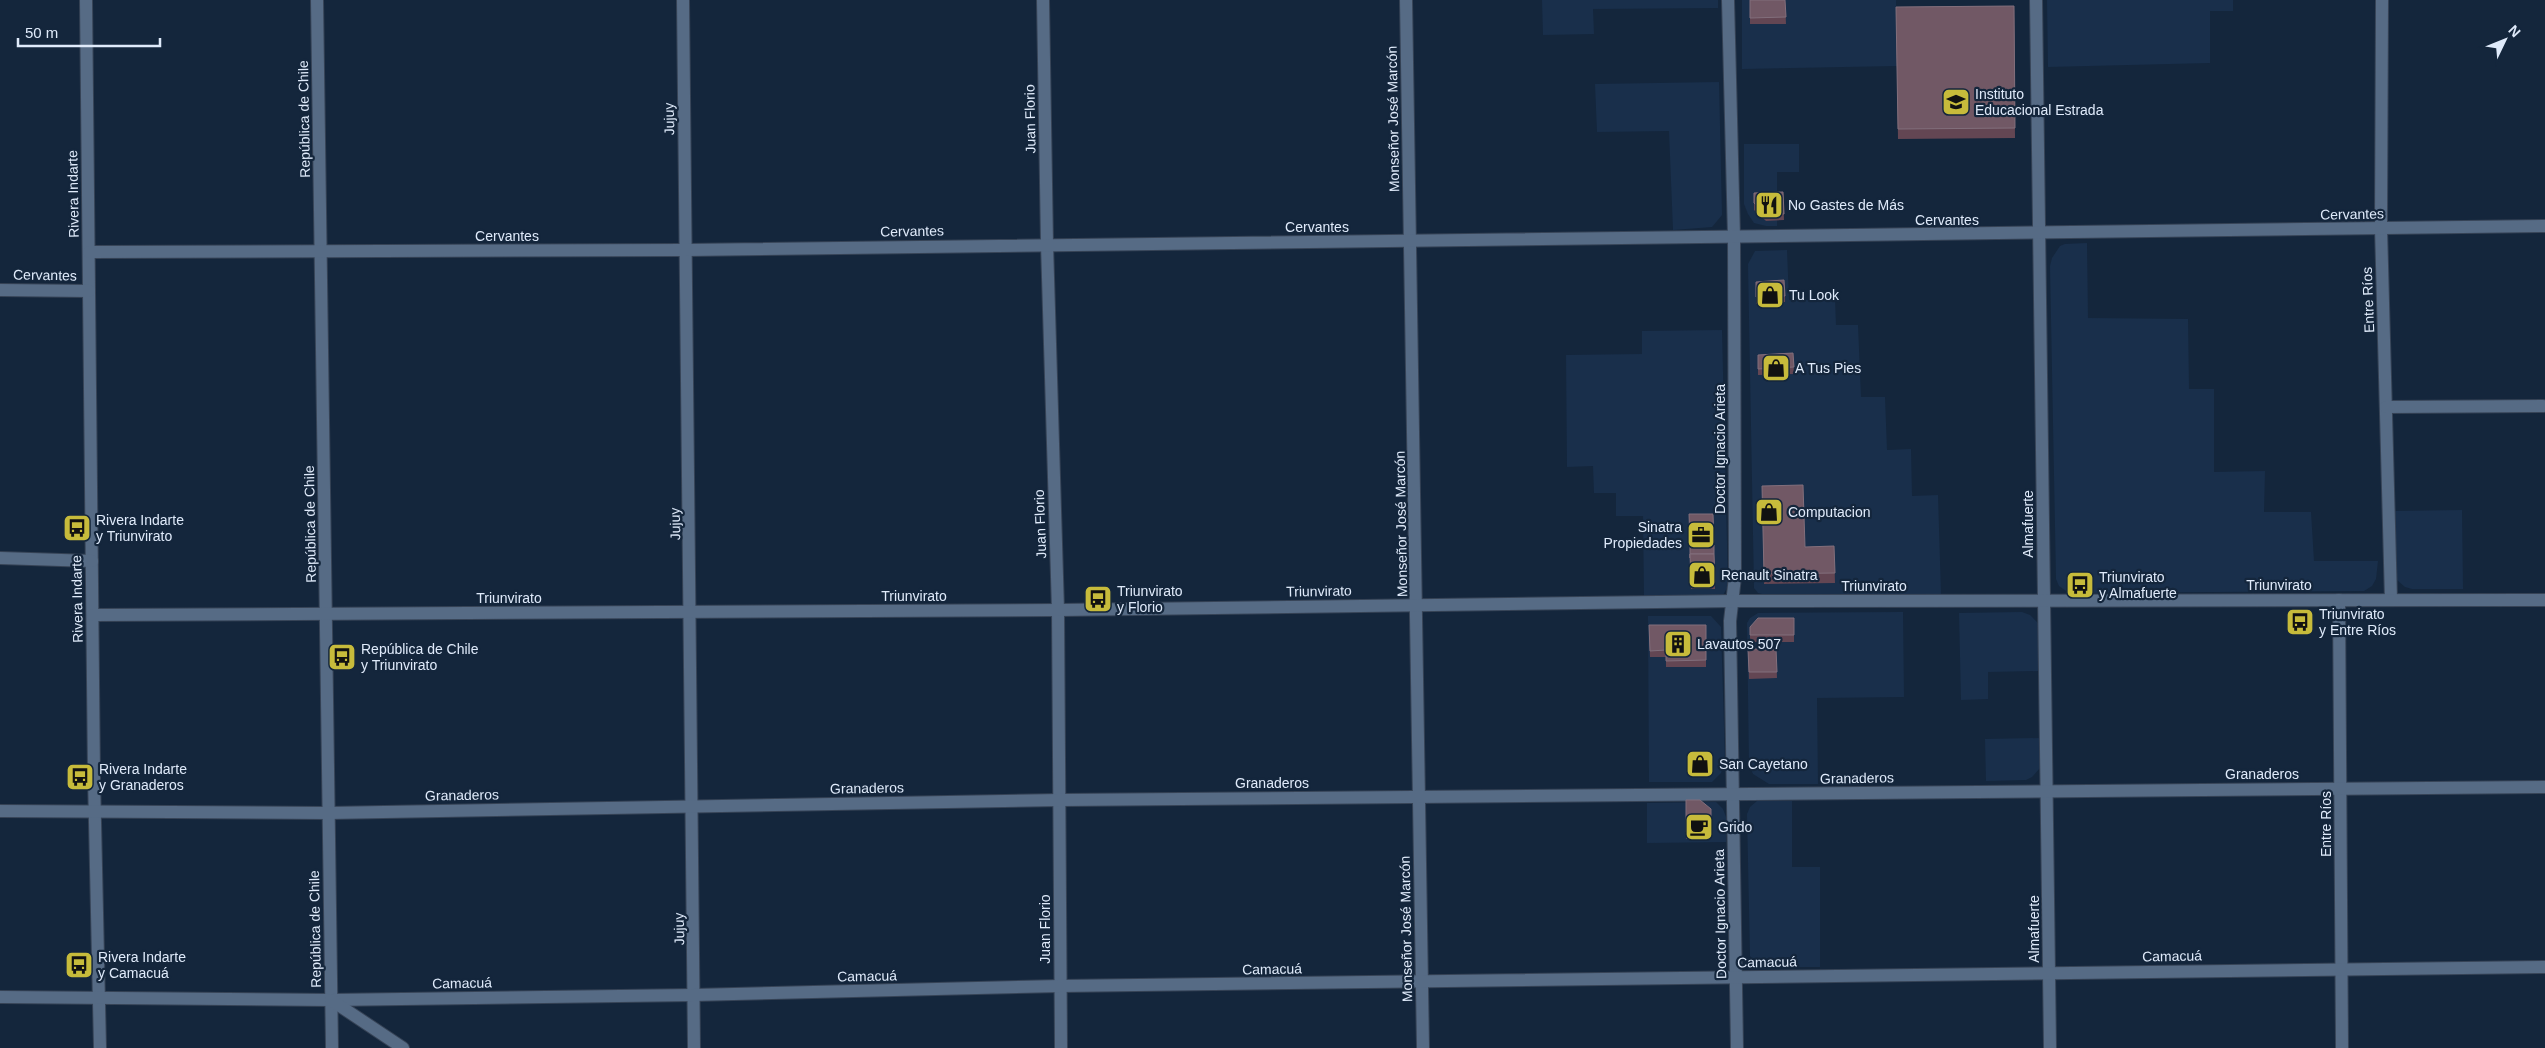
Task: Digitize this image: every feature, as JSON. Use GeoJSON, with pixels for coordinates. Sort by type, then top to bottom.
{"type":"FeatureCollection","features":[{"type":"Feature","properties":{"kind":"street","name":"Rivera Indarte"},"geometry":{"type":"LineString","coordinates":[[86,0],[95,812],[100,1048]]}},
{"type":"Feature","properties":{"kind":"street","name":"República de Chile"},"geometry":{"type":"LineString","coordinates":[[317,0],[332,1048]]}},
{"type":"Feature","properties":{"kind":"street","name":"Jujuy"},"geometry":{"type":"LineString","coordinates":[[683,0],[691,612],[694,1048]]}},
{"type":"Feature","properties":{"kind":"street","name":"Juan Florio"},"geometry":{"type":"LineString","coordinates":[[1043,0],[1047,244],[1058,610],[1061,1048]]}},
{"type":"Feature","properties":{"kind":"street","name":"Monseñor José Marcón"},"geometry":{"type":"LineString","coordinates":[[1406,0],[1423,1048]]}},
{"type":"Feature","properties":{"kind":"street","name":"Doctor Ignacio Arieta"},"geometry":{"type":"LineString","coordinates":[[1728,0],[1734,237],[1734,601],[1730,622],[1737,1048]]}},
{"type":"Feature","properties":{"kind":"street","name":"Almafuerte"},"geometry":{"type":"LineString","coordinates":[[2036,0],[2041,234],[2050,1048]]}},
{"type":"Feature","properties":{"kind":"street","name":"Entre Ríos"},"geometry":{"type":"LineString","coordinates":[[2382,0],[2381,228],[2391,600]]}},
{"type":"Feature","properties":{"kind":"street","name":"Cervantes"},"geometry":{"type":"LineString","coordinates":[[89,252],[686,250],[2545,226]]}},
{"type":"Feature","properties":{"kind":"street","name":"Cervantes"},"geometry":{"type":"LineString","coordinates":[[0,290],[89,291]]}},
{"type":"Feature","properties":{"kind":"street"},"geometry":{"type":"LineString","coordinates":[[2386,407],[2543,406]]}},
{"type":"Feature","properties":{"kind":"street"},"geometry":{"type":"LineString","coordinates":[[0,558],[92,561]]}},
{"type":"Feature","properties":{"kind":"street","name":"Entre Ríos"},"geometry":{"type":"LineString","coordinates":[[2339,600],[2342,1048]]}},
{"type":"Feature","properties":{"kind":"street","name":"Triunvirato"},"geometry":{"type":"LineString","coordinates":[[93,615],[1058,610],[1734,601],[2545,600]]}},
{"type":"Feature","properties":{"kind":"street","name":"Granaderos"},"geometry":{"type":"LineString","coordinates":[[0,811],[328,813],[1060,800],[2545,787]]}},
{"type":"Feature","properties":{"kind":"street","name":"Camacuá"},"geometry":{"type":"LineString","coordinates":[[0,997],[331,1000],[694,995],[1060,986],[1422,983],[2049,972],[2545,967]]}},
{"type":"Feature","properties":{"kind":"street"},"geometry":{"type":"LineString","coordinates":[[331,1000],[403,1048]]}},
{"type":"Feature","properties":{"kind":"shaded area"},"geometry":{"type":"Polygon","coordinates":[[[1542,0],[1718,0],[1718,8],[1593,9],[1594,34],[1543,35],[1542,0]]]}},
{"type":"Feature","properties":{"kind":"shaded area"},"geometry":{"type":"Polygon","coordinates":[[[1742,0],[1896,0],[1897,66],[1742,69],[1742,0]]]}},
{"type":"Feature","properties":{"kind":"shaded area"},"geometry":{"type":"Polygon","coordinates":[[[2047,0],[2233,0],[2233,11],[2210,11],[2210,63],[2048,67],[2047,0]]]}},
{"type":"Feature","properties":{"kind":"shaded area"},"geometry":{"type":"Polygon","coordinates":[[[1719,82],[1722,215],[1712,227],[1673,230],[1669,131],[1597,132],[1595,84],[1719,82]]]}},
{"type":"Feature","properties":{"kind":"shaded area"},"geometry":{"type":"Polygon","coordinates":[[[1744,144],[1799,144],[1799,172],[1777,172],[1777,226],[1754,223],[1748,214],[1744,204],[1744,144]]]}},
{"type":"Feature","properties":{"kind":"shaded area"},"geometry":{"type":"Polygon","coordinates":[[[2087,243],[2088,318],[2188,319],[2189,389],[2214,389],[2214,472],[2265,471],[2264,512],[2311,512],[2314,561],[2378,561],[2376,579],[2372,586],[2364,591],[2069,593],[2059,586],[2056,579],[2050,266],[2052,258],[2060,246],[2087,243]]]}},
{"type":"Feature","properties":{"kind":"shaded area"},"geometry":{"type":"Polygon","coordinates":[[[1787,250],[1789,300],[1835,299],[1836,325],[1858,325],[1861,397],[1885,397],[1887,450],[1911,449],[1912,496],[1938,495],[1941,594],[1766,595],[1758,593],[1754,588],[1748,264],[1755,251],[1787,250]]]}},
{"type":"Feature","properties":{"kind":"shaded area"},"geometry":{"type":"Polygon","coordinates":[[[1722,330],[1728,586],[1722,597],[1644,597],[1643,516],[1616,516],[1616,493],[1594,493],[1593,466],[1567,467],[1566,355],[1642,354],[1642,331],[1722,330]]]}},
{"type":"Feature","properties":{"kind":"shaded area"},"geometry":{"type":"Polygon","coordinates":[[[2462,510],[2463,589],[2412,589],[2405,587],[2397,580],[2394,511],[2462,510]]]}},
{"type":"Feature","properties":{"kind":"shaded area"},"geometry":{"type":"Polygon","coordinates":[[[1903,612],[1904,697],[1817,698],[1818,784],[1769,784],[1753,774],[1749,765],[1747,623],[1750,618],[1758,613],[1903,612]]]}},
{"type":"Feature","properties":{"kind":"shaded area"},"geometry":{"type":"Polygon","coordinates":[[[2022,612],[2030,615],[2038,623],[2039,671],[1988,672],[1988,699],[1961,700],[1959,613],[2022,612]]]}},
{"type":"Feature","properties":{"kind":"shaded area"},"geometry":{"type":"Polygon","coordinates":[[[1648,616],[1711,616],[1721,627],[1725,761],[1721,773],[1712,782],[1649,782],[1648,616]]]}},
{"type":"Feature","properties":{"kind":"shaded area"},"geometry":{"type":"Polygon","coordinates":[[[2040,738],[2041,767],[2032,777],[2026,780],[1986,781],[1985,739],[2040,738]]]}},
{"type":"Feature","properties":{"kind":"shaded area"},"geometry":{"type":"Polygon","coordinates":[[[1757,801],[1792,801],[1792,867],[1820,867],[1820,967],[1760,967],[1750,956],[1747,814],[1750,807],[1757,801]]]}},
{"type":"Feature","properties":{"kind":"shaded area"},"geometry":{"type":"Polygon","coordinates":[[[1716,802],[1723,809],[1726,817],[1726,842],[1647,843],[1647,803],[1716,802]]]}},
{"type":"Feature","properties":{"kind":"building"},"geometry":{"type":"Polygon","coordinates":[[[1750,0],[1785,0],[1786,17],[1750,18],[1750,0]]]}},
{"type":"Feature","properties":{"kind":"building","name":"Instituto Educacional Estrada"},"geometry":{"type":"Polygon","coordinates":[[[2014,6],[2015,128],[1898,129],[1896,7],[2014,6]]]}},
{"type":"Feature","properties":{"kind":"building","name":"No Gastes de Más"},"geometry":{"type":"Polygon","coordinates":[[[1783,192],[1784,214],[1766,214],[1754,203],[1754,193],[1783,192]]]}},
{"type":"Feature","properties":{"kind":"building"},"geometry":{"type":"Polygon","coordinates":[[[1784,280],[1785,296],[1756,297],[1756,282],[1784,280]]]}},
{"type":"Feature","properties":{"kind":"building"},"geometry":{"type":"Polygon","coordinates":[[[1793,353],[1794,367],[1758,369],[1758,355],[1793,353]]]}},
{"type":"Feature","properties":{"kind":"building"},"geometry":{"type":"Polygon","coordinates":[[[1803,485],[1805,547],[1834,546],[1835,573],[1764,574],[1762,486],[1803,485]]]}},
{"type":"Feature","properties":{"kind":"building","name":"Sinatra Propiedades"},"geometry":{"type":"Polygon","coordinates":[[[1689,514],[1713,514],[1714,542],[1690,543],[1689,514]]]}},
{"type":"Feature","properties":{"kind":"building"},"geometry":{"type":"Polygon","coordinates":[[[1714,545],[1714,554],[1690,554],[1690,546],[1714,545]]]}},
{"type":"Feature","properties":{"kind":"building","name":"Renault Sinatra"},"geometry":{"type":"Polygon","coordinates":[[[1690,554],[1714,554],[1715,582],[1691,583],[1690,554]]]}},
{"type":"Feature","properties":{"kind":"building"},"geometry":{"type":"Polygon","coordinates":[[[1758,618],[1794,618],[1794,635],[1750,635],[1750,627],[1758,618]]]}},
{"type":"Feature","properties":{"kind":"building","name":"Lavautos 507"},"geometry":{"type":"Polygon","coordinates":[[[1649,625],[1706,625],[1706,660],[1666,661],[1666,650],[1650,651],[1649,625]]]}},
{"type":"Feature","properties":{"kind":"building"},"geometry":{"type":"Polygon","coordinates":[[[1748,649],[1776,649],[1777,672],[1749,672],[1748,649]]]}},
{"type":"Feature","properties":{"kind":"building","name":"Grido"},"geometry":{"type":"Polygon","coordinates":[[[1686,800],[1700,800],[1711,809],[1711,832],[1686,832],[1686,800]]]}},
{"type":"Feature","properties":{"kind":"place","name":"Instituto Educacional Estrada"},"geometry":{"type":"Point","coordinates":[1956,102]}},
{"type":"Feature","properties":{"kind":"place","name":"No Gastes de Más"},"geometry":{"type":"Point","coordinates":[1769,205]}},
{"type":"Feature","properties":{"kind":"place","name":"Tu Look"},"geometry":{"type":"Point","coordinates":[1770,295]}},
{"type":"Feature","properties":{"kind":"place","name":"A Tus Pies"},"geometry":{"type":"Point","coordinates":[1776,368]}},
{"type":"Feature","properties":{"kind":"place","name":"Computacion"},"geometry":{"type":"Point","coordinates":[1769,512]}},
{"type":"Feature","properties":{"kind":"place","name":"Rivera Indarte y Triunvirato"},"geometry":{"type":"Point","coordinates":[77,528]}},
{"type":"Feature","properties":{"kind":"place","name":"Sinatra Propiedades"},"geometry":{"type":"Point","coordinates":[1701,535]}},
{"type":"Feature","properties":{"kind":"place","name":"Renault Sinatra"},"geometry":{"type":"Point","coordinates":[1702,575]}},
{"type":"Feature","properties":{"kind":"place","name":"Triunvirato y Almafuerte"},"geometry":{"type":"Point","coordinates":[2080,585]}},
{"type":"Feature","properties":{"kind":"place","name":"Triunvirato y Florio"},"geometry":{"type":"Point","coordinates":[1098,599]}},
{"type":"Feature","properties":{"kind":"place","name":"Triunvirato y Entre Ríos"},"geometry":{"type":"Point","coordinates":[2300,622]}},
{"type":"Feature","properties":{"kind":"place","name":"Lavautos 507"},"geometry":{"type":"Point","coordinates":[1678,644]}},
{"type":"Feature","properties":{"kind":"place","name":"República de Chile y Triunvirato"},"geometry":{"type":"Point","coordinates":[342,657]}},
{"type":"Feature","properties":{"kind":"place","name":"San Cayetano"},"geometry":{"type":"Point","coordinates":[1700,764]}},
{"type":"Feature","properties":{"kind":"place","name":"Rivera Indarte y Granaderos"},"geometry":{"type":"Point","coordinates":[80,777]}},
{"type":"Feature","properties":{"kind":"place","name":"Grido"},"geometry":{"type":"Point","coordinates":[1699,827]}},
{"type":"Feature","properties":{"kind":"place","name":"Rivera Indarte y Camacuá"},"geometry":{"type":"Point","coordinates":[79,965]}}]}
